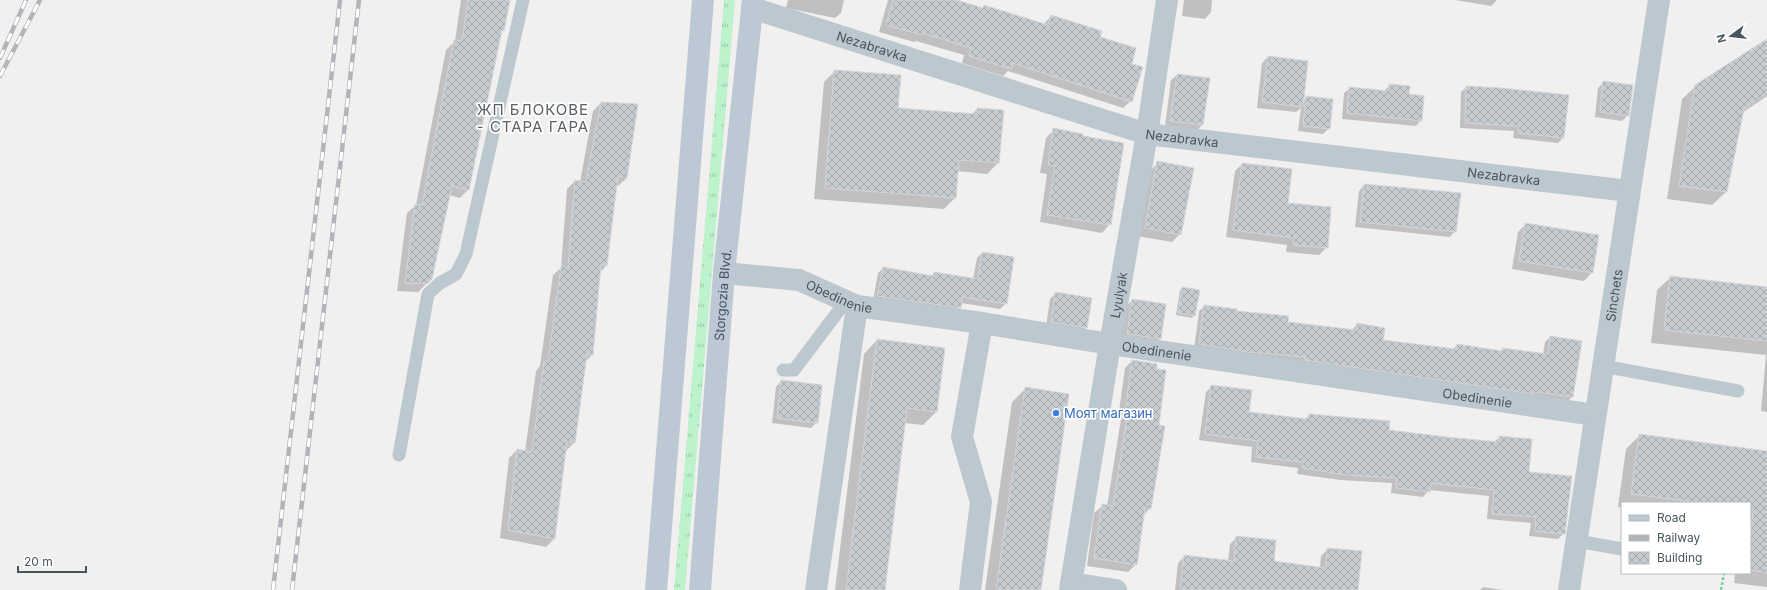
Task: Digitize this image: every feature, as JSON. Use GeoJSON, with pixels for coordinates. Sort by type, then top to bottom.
{"type":"FeatureCollection","features":[{"type":"Feature","properties":{"kind":"main road"},"geometry":{"type":"LineString","coordinates":[[656,590],[703,0]]}},
{"type":"Feature","properties":{"kind":"main road","name":"Storgozia Blvd."},"geometry":{"type":"LineString","coordinates":[[700,590],[724,273],[753,4]]}},
{"type":"Feature","properties":{"kind":"street","name":"Lyulyak"},"geometry":{"type":"LineString","coordinates":[[1071,587],[1110,344],[1147,134],[1167,0]]}},
{"type":"Feature","properties":{"kind":"street","name":"Sinchets"},"geometry":{"type":"LineString","coordinates":[[1569,590],[1659,0]]}},
{"type":"Feature","properties":{"kind":"street","name":"Nezabravka"},"geometry":{"type":"LineString","coordinates":[[753,4],[1147,134],[1629,192]]}},
{"type":"Feature","properties":{"kind":"street","name":"Obedinenie"},"geometry":{"type":"LineString","coordinates":[[724,273],[799,280],[852,304],[1110,344],[1595,415]]}},
{"type":"Feature","properties":{"kind":"street"},"geometry":{"type":"LineString","coordinates":[[816,590],[852,304]]}},
{"type":"Feature","properties":{"kind":"street"},"geometry":{"type":"LineString","coordinates":[[970,590],[981,502],[962,437],[982,323]]}},
{"type":"Feature","properties":{"kind":"street"},"geometry":{"type":"LineString","coordinates":[[1071,587],[1116,590]]}},
{"type":"Feature","properties":{"kind":"lane"},"geometry":{"type":"LineString","coordinates":[[399,455],[428,294],[440,283],[456,274],[466,254],[523,0]]}},
{"type":"Feature","properties":{"kind":"lane"},"geometry":{"type":"LineString","coordinates":[[783,370],[794,370],[852,304]]}},
{"type":"Feature","properties":{"kind":"lane"},"geometry":{"type":"LineString","coordinates":[[1603,366],[1738,391]]}},
{"type":"Feature","properties":{"kind":"lane"},"geometry":{"type":"LineString","coordinates":[[1577,541],[1621,549]]}},
{"type":"Feature","properties":{"kind":"path"},"geometry":{"type":"LineString","coordinates":[[1721,590],[1724,574]]}},
{"type":"Feature","properties":{"kind":"green space"},"geometry":{"type":"Polygon","coordinates":[[[724,0],[735,0],[685,590],[674,590],[724,0]]]}},
{"type":"Feature","properties":{"kind":"building"},"geometry":{"type":"Polygon","coordinates":[[[468,0],[510,0],[504,31],[502,30],[469,190],[452,186],[432,279],[427,284],[405,283],[415,204],[422,205],[454,40],[462,41],[468,0]]]}},
{"type":"Feature","properties":{"kind":"building"},"geometry":{"type":"Polygon","coordinates":[[[893,0],[957,0],[983,8],[984,5],[1048,25],[1051,15],[1102,31],[1100,37],[1136,48],[1132,64],[1143,67],[1132,102],[1013,63],[1011,69],[969,56],[971,48],[923,33],[923,35],[886,25],[893,0]]]}},
{"type":"Feature","properties":{"kind":"building"},"geometry":{"type":"Polygon","coordinates":[[[1767,39],[1767,93],[1744,109],[1727,192],[1679,186],[1695,85],[1767,39]]]}},
{"type":"Feature","properties":{"kind":"building"},"geometry":{"type":"Polygon","coordinates":[[[1268,56],[1308,61],[1303,107],[1262,102],[1268,56]]]}},
{"type":"Feature","properties":{"kind":"building"},"geometry":{"type":"Polygon","coordinates":[[[834,70],[901,75],[898,108],[977,114],[977,108],[1004,110],[999,163],[959,160],[956,198],[825,188],[834,70]]]}},
{"type":"Feature","properties":{"kind":"building"},"geometry":{"type":"Polygon","coordinates":[[[1177,74],[1210,78],[1203,125],[1170,121],[1177,74]]]}},
{"type":"Feature","properties":{"kind":"building"},"geometry":{"type":"Polygon","coordinates":[[[1603,81],[1633,85],[1629,116],[1600,112],[1603,81]]]}},
{"type":"Feature","properties":{"kind":"building"},"geometry":{"type":"Polygon","coordinates":[[[1389,84],[1410,86],[1409,94],[1424,96],[1422,121],[1347,113],[1349,87],[1389,91],[1389,84]]]}},
{"type":"Feature","properties":{"kind":"building"},"geometry":{"type":"Polygon","coordinates":[[[1466,86],[1569,95],[1564,138],[1518,133],[1519,126],[1465,123],[1466,86]]]}},
{"type":"Feature","properties":{"kind":"building"},"geometry":{"type":"Polygon","coordinates":[[[1306,96],[1333,99],[1330,129],[1303,126],[1306,96]]]}},
{"type":"Feature","properties":{"kind":"building"},"geometry":{"type":"Polygon","coordinates":[[[601,102],[638,104],[627,178],[618,176],[607,266],[601,264],[593,355],[587,354],[575,443],[567,441],[555,539],[508,530],[517,449],[532,452],[544,361],[548,362],[561,266],[568,268],[575,180],[586,182],[601,102]]]}},
{"type":"Feature","properties":{"kind":"building"},"geometry":{"type":"Polygon","coordinates":[[[1053,128],[1083,134],[1083,136],[1124,143],[1111,225],[1047,215],[1055,166],[1048,165],[1053,128]]]}},
{"type":"Feature","properties":{"kind":"building"},"geometry":{"type":"Polygon","coordinates":[[[1157,161],[1194,168],[1181,235],[1145,228],[1157,161]]]}},
{"type":"Feature","properties":{"kind":"building"},"geometry":{"type":"Polygon","coordinates":[[[1242,163],[1292,169],[1288,203],[1331,207],[1328,248],[1293,245],[1294,238],[1233,230],[1242,163]]]}},
{"type":"Feature","properties":{"kind":"building"},"geometry":{"type":"Polygon","coordinates":[[[1364,184],[1461,193],[1456,232],[1360,222],[1364,184]]]}},
{"type":"Feature","properties":{"kind":"building"},"geometry":{"type":"Polygon","coordinates":[[[1525,223],[1599,235],[1593,273],[1519,261],[1525,223]]]}},
{"type":"Feature","properties":{"kind":"building"},"geometry":{"type":"Polygon","coordinates":[[[982,252],[1014,257],[1007,304],[962,297],[961,308],[877,296],[883,267],[933,276],[934,272],[978,279],[982,252]]]}},
{"type":"Feature","properties":{"kind":"building"},"geometry":{"type":"Polygon","coordinates":[[[1670,276],[1767,287],[1767,341],[1664,330],[1670,276]]]}},
{"type":"Feature","properties":{"kind":"building"},"geometry":{"type":"Polygon","coordinates":[[[1182,287],[1200,290],[1195,316],[1178,313],[1182,287]]]}},
{"type":"Feature","properties":{"kind":"building"},"geometry":{"type":"Polygon","coordinates":[[[1055,292],[1092,298],[1087,328],[1051,322],[1055,292]]]}},
{"type":"Feature","properties":{"kind":"building"},"geometry":{"type":"Polygon","coordinates":[[[1132,299],[1166,304],[1161,339],[1127,334],[1132,299]]]}},
{"type":"Feature","properties":{"kind":"building"},"geometry":{"type":"Polygon","coordinates":[[[1204,305],[1237,309],[1237,311],[1289,316],[1288,322],[1356,330],[1357,323],[1385,328],[1383,340],[1456,349],[1457,344],[1502,351],[1502,348],[1548,354],[1550,336],[1582,341],[1573,397],[1535,392],[1534,394],[1305,360],[1306,357],[1248,352],[1199,344],[1204,305]]]}},
{"type":"Feature","properties":{"kind":"building"},"geometry":{"type":"Polygon","coordinates":[[[877,339],[945,348],[937,412],[907,408],[885,590],[846,590],[877,339]]]}},
{"type":"Feature","properties":{"kind":"building"},"geometry":{"type":"Polygon","coordinates":[[[1132,360],[1157,364],[1157,369],[1166,370],[1159,425],[1165,426],[1151,509],[1145,508],[1137,565],[1094,558],[1102,504],[1113,506],[1128,412],[1125,412],[1132,360]]]}},
{"type":"Feature","properties":{"kind":"building"},"geometry":{"type":"Polygon","coordinates":[[[781,380],[822,385],[818,423],[777,418],[781,380]]]}},
{"type":"Feature","properties":{"kind":"building"},"geometry":{"type":"Polygon","coordinates":[[[1211,385],[1252,390],[1249,412],[1308,419],[1309,414],[1390,421],[1389,430],[1446,437],[1499,442],[1499,436],[1532,439],[1529,472],[1572,476],[1565,534],[1535,531],[1536,517],[1492,514],[1494,490],[1431,483],[1430,492],[1396,488],[1397,478],[1346,475],[1303,468],[1303,462],[1256,457],[1258,441],[1205,434],[1211,385]]]}},
{"type":"Feature","properties":{"kind":"building"},"geometry":{"type":"Polygon","coordinates":[[[1025,387],[1069,394],[1041,590],[996,590],[1025,387]]]}},
{"type":"Feature","properties":{"kind":"building"},"geometry":{"type":"Polygon","coordinates":[[[1639,434],[1767,451],[1767,573],[1751,570],[1751,531],[1753,510],[1751,510],[1751,502],[1694,502],[1631,494],[1639,434]]]}},
{"type":"Feature","properties":{"kind":"building"},"geometry":{"type":"Polygon","coordinates":[[[1236,536],[1276,540],[1274,561],[1326,568],[1327,548],[1362,551],[1358,590],[1180,590],[1184,555],[1234,561],[1236,536]]]}},
{"type":"Feature","properties":{"kind":"railway"},"geometry":{"type":"LineString","coordinates":[[0,58],[26,0]]}},
{"type":"Feature","properties":{"kind":"railway"},"geometry":{"type":"LineString","coordinates":[[0,76],[40,0]]}},
{"type":"Feature","properties":{"kind":"railway"},"geometry":{"type":"LineString","coordinates":[[273,590],[340,0]]}},
{"type":"Feature","properties":{"kind":"railway"},"geometry":{"type":"LineString","coordinates":[[292,590],[359,0]]}},
{"type":"Feature","properties":{"kind":"place","name":"Моят магазин"},"geometry":{"type":"Point","coordinates":[1056,413]}},
{"type":"Feature","properties":{"kind":"district","name":"ЖП БЛОКОВЕ - СТАРА ГАРА"},"geometry":{"type":"Point","coordinates":[533,118]}}]}
